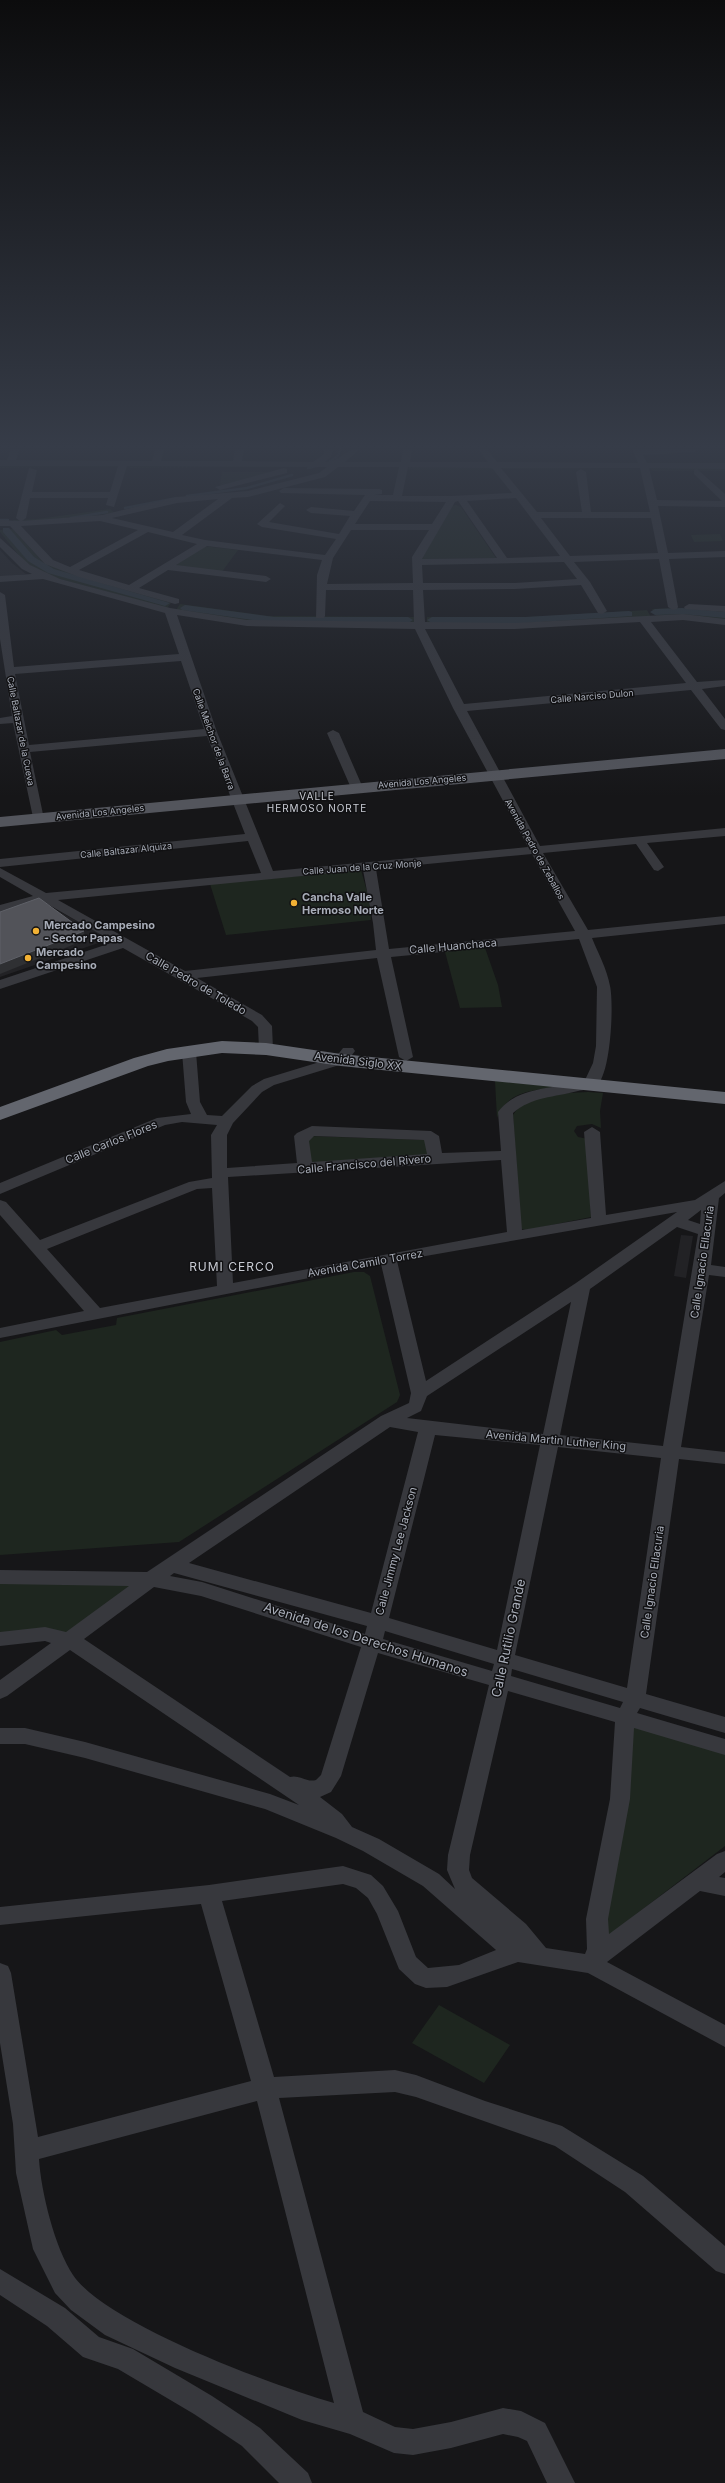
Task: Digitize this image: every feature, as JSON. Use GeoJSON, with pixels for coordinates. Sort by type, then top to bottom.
{"type":"FeatureCollection","features":[{"type":"Feature","properties":{"kind":"highway","name":"Avenida Siglo XX"},"geometry":{"type":"LineString","coordinates":[[0,1104],[160,1047],[208,1040],[267,1043],[345,1056],[725,1088]]}},
{"type":"Feature","properties":{"kind":"highway","name":"Avenida Siglo XX"},"geometry":{"type":"LineString","coordinates":[[0,1114],[141,1062],[222,1047],[267,1043]]}},
{"type":"Feature","properties":{"kind":"highway","name":"Avenida Siglo XX"},"geometry":{"type":"LineString","coordinates":[[345,1056],[406,1057],[594,1078],[725,1098]]}},
{"type":"Feature","properties":{"kind":"main road","name":"Avenida Los Angeles"},"geometry":{"type":"LineString","coordinates":[[0,822],[495,774],[725,754]]}},
{"type":"Feature","properties":{"kind":"street"},"geometry":{"type":"LineString","coordinates":[[24,565],[42,576],[63,583],[262,624],[420,620],[673,607],[725,609]]}},
{"type":"Feature","properties":{"kind":"street"},"geometry":{"type":"LineString","coordinates":[[57,565],[130,589],[173,606],[265,614],[420,620],[515,626],[682,617],[725,622]]}},
{"type":"Feature","properties":{"kind":"street"},"geometry":{"type":"LineString","coordinates":[[71,570],[80,565]]}},
{"type":"Feature","properties":{"kind":"street"},"geometry":{"type":"LineString","coordinates":[[130,589],[169,565]]}},
{"type":"Feature","properties":{"kind":"street"},"geometry":{"type":"LineString","coordinates":[[320,616],[322,575],[326,565]]}},
{"type":"Feature","properties":{"kind":"street","name":"Avenida Pedro de Zeballos"},"geometry":{"type":"LineString","coordinates":[[417,565],[422,639],[536,851],[584,936],[599,971],[604,987],[603,1046],[594,1078]]}},
{"type":"Feature","properties":{"kind":"street"},"geometry":{"type":"LineString","coordinates":[[572,565],[585,582],[602,611]]}},
{"type":"Feature","properties":{"kind":"street"},"geometry":{"type":"LineString","coordinates":[[666,565],[673,607]]}},
{"type":"Feature","properties":{"kind":"street"},"geometry":{"type":"LineString","coordinates":[[166,567],[266,579]]}},
{"type":"Feature","properties":{"kind":"street"},"geometry":{"type":"LineString","coordinates":[[0,578],[42,576]]}},
{"type":"Feature","properties":{"kind":"street"},"geometry":{"type":"LineString","coordinates":[[321,587],[515,586],[585,582]]}},
{"type":"Feature","properties":{"kind":"street","name":"Calle Baltazar de la Cueva"},"geometry":{"type":"LineString","coordinates":[[0,595],[3,632],[10,671],[6,687],[19,720],[38,819]]}},
{"type":"Feature","properties":{"kind":"street","name":"Calle Melchor de la Barra"},"geometry":{"type":"LineString","coordinates":[[173,606],[185,657],[211,732],[268,875]]}},
{"type":"Feature","properties":{"kind":"street"},"geometry":{"type":"LineString","coordinates":[[644,620],[725,727]]}},
{"type":"Feature","properties":{"kind":"street"},"geometry":{"type":"LineString","coordinates":[[10,671],[185,657]]}},
{"type":"Feature","properties":{"kind":"street","name":"Calle Narciso Dulon"},"geometry":{"type":"LineString","coordinates":[[459,708],[725,683]]}},
{"type":"Feature","properties":{"kind":"street"},"geometry":{"type":"LineString","coordinates":[[0,721],[19,720]]}},
{"type":"Feature","properties":{"kind":"street"},"geometry":{"type":"LineString","coordinates":[[25,749],[211,732]]}},
{"type":"Feature","properties":{"kind":"street"},"geometry":{"type":"LineString","coordinates":[[333,733],[357,788]]}},
{"type":"Feature","properties":{"kind":"street","name":"Calle Juan de la Cruz Monje"},"geometry":{"type":"LineString","coordinates":[[0,909],[44,897],[268,875],[369,868],[725,832]]}},
{"type":"Feature","properties":{"kind":"street","name":"Calle Baltazar Alquiza"},"geometry":{"type":"LineString","coordinates":[[0,863],[252,837]]}},
{"type":"Feature","properties":{"kind":"street"},"geometry":{"type":"LineString","coordinates":[[639,840],[658,868]]}},
{"type":"Feature","properties":{"kind":"street"},"geometry":{"type":"LineString","coordinates":[[369,868],[380,923],[383,953],[406,1057]]}},
{"type":"Feature","properties":{"kind":"street","name":"Calle Pedro de Toledo"},"geometry":{"type":"LineString","coordinates":[[0,872],[257,1018],[266,1026],[267,1043]]}},
{"type":"Feature","properties":{"kind":"street","name":"Calle Huanchaca"},"geometry":{"type":"LineString","coordinates":[[181,976],[383,953],[584,936],[725,920]]}},
{"type":"Feature","properties":{"kind":"street"},"geometry":{"type":"LineString","coordinates":[[0,985],[124,943]]}},
{"type":"Feature","properties":{"kind":"street"},"geometry":{"type":"LineString","coordinates":[[189,1052],[193,1102],[202,1118]]}},
{"type":"Feature","properties":{"kind":"street"},"geometry":{"type":"LineString","coordinates":[[226,1289],[220,1178],[220,1135],[226,1121],[257,1088],[269,1082],[345,1056]]}},
{"type":"Feature","properties":{"kind":"street"},"geometry":{"type":"LineString","coordinates":[[515,1237],[505,1112],[512,1104],[529,1098],[578,1088],[594,1078]]}},
{"type":"Feature","properties":{"kind":"street","name":"Calle Carlos Flores"},"geometry":{"type":"LineString","coordinates":[[0,1189],[162,1121],[202,1118],[226,1121]]}},
{"type":"Feature","properties":{"kind":"street"},"geometry":{"type":"LineString","coordinates":[[306,1169],[301,1141],[302,1136],[312,1131],[432,1136],[435,1158]]}},
{"type":"Feature","properties":{"kind":"street"},"geometry":{"type":"LineString","coordinates":[[592,1132],[599,1222]]}},
{"type":"Feature","properties":{"kind":"street","name":"Calle Francisco del Rivero"},"geometry":{"type":"LineString","coordinates":[[37,1247],[194,1185],[220,1178],[435,1158],[508,1155]]}},
{"type":"Feature","properties":{"kind":"street","name":"Avenida Camilo Torrez"},"geometry":{"type":"LineString","coordinates":[[0,1333],[388,1258],[599,1222],[705,1200],[725,1186]]}},
{"type":"Feature","properties":{"kind":"street"},"geometry":{"type":"LineString","coordinates":[[0,1691],[150,1579],[418,1400],[705,1200]]}},
{"type":"Feature","properties":{"kind":"street","name":"Calle Ignacio Ellacuria"},"geometry":{"type":"LineString","coordinates":[[590,1964],[598,1949],[597,1918],[620,1799],[625,1717],[635,1699],[671,1451],[702,1269],[707,1231],[705,1200]]}},
{"type":"Feature","properties":{"kind":"street"},"geometry":{"type":"LineString","coordinates":[[0,1205],[7,1224],[37,1247],[96,1314]]}},
{"type":"Feature","properties":{"kind":"street"},"geometry":{"type":"LineString","coordinates":[[676,1221],[707,1231]]}},
{"type":"Feature","properties":{"kind":"street"},"geometry":{"type":"LineString","coordinates":[[388,1258],[418,1400],[418,1420],[428,1428]]}},
{"type":"Feature","properties":{"kind":"street"},"geometry":{"type":"LineString","coordinates":[[702,1269],[725,1272]]}},
{"type":"Feature","properties":{"kind":"street","name":"Calle Rutilio Grande"},"geometry":{"type":"LineString","coordinates":[[540,1957],[513,1926],[464,1884],[458,1870],[458,1855],[500,1681],[549,1439],[582,1287]]}},
{"type":"Feature","properties":{"kind":"street","name":"Avenida Martin Luther King"},"geometry":{"type":"LineString","coordinates":[[387,1420],[428,1428],[671,1451],[725,1458]]}},
{"type":"Feature","properties":{"kind":"street","name":"Calle Jimmy Lee Jackson"},"geometry":{"type":"LineString","coordinates":[[269,1773],[309,1790],[318,1790],[327,1785],[378,1622],[428,1428]]}},
{"type":"Feature","properties":{"kind":"street","name":"Avenida de los Derechos Humanos"},"geometry":{"type":"LineString","coordinates":[[172,1565],[378,1622],[504,1661],[725,1725]]}},
{"type":"Feature","properties":{"kind":"street","name":"Avenida de los Derechos Humanos"},"geometry":{"type":"LineString","coordinates":[[0,1576],[150,1579],[202,1589],[244,1600],[371,1643],[725,1747]]}},
{"type":"Feature","properties":{"kind":"street"},"geometry":{"type":"LineString","coordinates":[[0,1639],[45,1634],[70,1640],[320,1808],[335,1820],[344,1833]]}},
{"type":"Feature","properties":{"kind":"street"},"geometry":{"type":"LineString","coordinates":[[0,1736],[25,1736],[85,1750],[270,1802],[371,1845],[432,1880],[493,1936],[517,1952],[540,1957],[590,1964],[725,2037]]}},
{"type":"Feature","properties":{"kind":"street"},"geometry":{"type":"LineString","coordinates":[[590,1964],[608,1947],[725,1860]]}},
{"type":"Feature","properties":{"kind":"street"},"geometry":{"type":"LineString","coordinates":[[0,1916],[209,1894],[343,1875],[358,1878],[369,1885],[382,1901],[407,1962],[414,1971],[426,1978],[438,1978],[457,1974],[517,1952]]}},
{"type":"Feature","properties":{"kind":"street"},"geometry":{"type":"LineString","coordinates":[[696,1881],[725,1887]]}},
{"type":"Feature","properties":{"kind":"street"},"geometry":{"type":"LineString","coordinates":[[209,1894],[265,2088],[352,2421]]}},
{"type":"Feature","properties":{"kind":"street"},"geometry":{"type":"LineString","coordinates":[[0,1973],[25,2124],[25,2152],[28,2173],[46,2249],[64,2284],[80,2301],[114,2326],[184,2359],[302,2407],[352,2421],[394,2440],[413,2442],[451,2435],[503,2422],[521,2424],[536,2432],[561,2483]]}},
{"type":"Feature","properties":{"kind":"street"},"geometry":{"type":"LineString","coordinates":[[25,2152],[265,2088],[395,2082],[416,2086],[484,2112],[562,2137],[634,2184],[725,2262]]}},
{"type":"Feature","properties":{"kind":"street"},"geometry":{"type":"LineString","coordinates":[[0,2281],[56,2317],[92,2348],[124,2358],[203,2405],[251,2437],[298,2483]]}},
{"type":"Feature","properties":{"kind":"street"},"geometry":{"type":"LineString","coordinates":[[114,2326],[124,2358]]}},
{"type":"Feature","properties":{"kind":"shaded area"},"geometry":{"type":"Polygon","coordinates":[[[0,565],[14,565],[26,574],[0,577],[0,565]]]}},
{"type":"Feature","properties":{"kind":"shaded area"},"geometry":{"type":"Polygon","coordinates":[[[30,565],[54,565],[171,603],[167,608],[52,577],[30,565]]]}},
{"type":"Feature","properties":{"kind":"shaded area"},"geometry":{"type":"Polygon","coordinates":[[[175,565],[227,565],[221,573],[173,566],[175,565]]]}},
{"type":"Feature","properties":{"kind":"shaded area"},"geometry":{"type":"Polygon","coordinates":[[[180,604],[268,616],[414,617],[415,623],[254,622],[176,610],[180,604]]]}},
{"type":"Feature","properties":{"kind":"shaded area"},"geometry":{"type":"Polygon","coordinates":[[[674,608],[725,612],[725,620],[656,616],[652,609],[674,608]]]}},
{"type":"Feature","properties":{"kind":"shaded area"},"geometry":{"type":"Polygon","coordinates":[[[647,610],[651,617],[513,624],[427,623],[427,617],[529,617],[647,610]]]}},
{"type":"Feature","properties":{"kind":"shaded area","name":"Cancha Valle Hermoso Norte"},"geometry":{"type":"Polygon","coordinates":[[[361,870],[370,902],[371,920],[226,935],[210,884],[361,870]]]}},
{"type":"Feature","properties":{"kind":"shaded area","name":"Mercado Campesino"},"geometry":{"type":"Polygon","coordinates":[[[42,902],[110,939],[0,977],[0,913],[42,902]]]}},
{"type":"Feature","properties":{"kind":"shaded area"},"geometry":{"type":"Polygon","coordinates":[[[484,945],[498,985],[502,1007],[460,1008],[444,948],[484,945]]]}},
{"type":"Feature","properties":{"kind":"shaded area"},"geometry":{"type":"Polygon","coordinates":[[[495,1081],[561,1087],[523,1093],[508,1102],[497,1118],[495,1081]]]}},
{"type":"Feature","properties":{"kind":"shaded area"},"geometry":{"type":"Polygon","coordinates":[[[588,1092],[603,1093],[600,1111],[601,1128],[592,1124],[577,1126],[574,1131],[578,1137],[588,1139],[591,1217],[527,1230],[521,1229],[513,1115],[520,1107],[537,1098],[547,1095],[588,1092]]]}},
{"type":"Feature","properties":{"kind":"shaded area"},"geometry":{"type":"Polygon","coordinates":[[[309,1136],[426,1140],[429,1156],[309,1165],[307,1138],[309,1136]]]}},
{"type":"Feature","properties":{"kind":"shaded area"},"geometry":{"type":"Polygon","coordinates":[[[681,1235],[693,1236],[686,1278],[674,1276],[681,1235]]]}},
{"type":"Feature","properties":{"kind":"shaded area"},"geometry":{"type":"Polygon","coordinates":[[[354,1272],[364,1272],[370,1276],[400,1395],[397,1402],[179,1542],[0,1555],[0,1342],[56,1330],[62,1335],[116,1325],[117,1318],[354,1272]]]}},
{"type":"Feature","properties":{"kind":"shaded area"},"geometry":{"type":"Polygon","coordinates":[[[0,1581],[139,1582],[68,1635],[0,1633],[0,1581]]]}},
{"type":"Feature","properties":{"kind":"shaded area"},"geometry":{"type":"Polygon","coordinates":[[[621,1725],[725,1747],[725,1846],[604,1939],[621,1725]]]}},
{"type":"Feature","properties":{"kind":"shaded area"},"geometry":{"type":"Polygon","coordinates":[[[439,2005],[510,2045],[484,2083],[412,2043],[439,2005]]]}},
{"type":"Feature","properties":{"kind":"building","name":"Mercado Campesino"},"geometry":{"type":"Polygon","coordinates":[[[39,898],[84,931],[0,964],[0,912],[39,898]]]}},
{"type":"Feature","properties":{"kind":"waterway"},"geometry":{"type":"LineString","coordinates":[[41,565],[51,571],[165,603]]}},
{"type":"Feature","properties":{"kind":"waterway"},"geometry":{"type":"LineString","coordinates":[[185,608],[274,620],[408,620]]}},
{"type":"Feature","properties":{"kind":"waterway"},"geometry":{"type":"LineString","coordinates":[[655,612],[682,611],[725,615]]}},
{"type":"Feature","properties":{"kind":"waterway"},"geometry":{"type":"LineString","coordinates":[[432,620],[525,620],[629,614]]}},
{"type":"Feature","properties":{"kind":"place","name":"Cancha Valle Hermoso Norte"},"geometry":{"type":"Point","coordinates":[294,903]}},
{"type":"Feature","properties":{"kind":"place","name":"Mercado Campesino - Sector Papas"},"geometry":{"type":"Point","coordinates":[36,931]}},
{"type":"Feature","properties":{"kind":"place","name":"Mercado Campesino"},"geometry":{"type":"Point","coordinates":[28,958]}},
{"type":"Feature","properties":{"kind":"district","name":"VALLE HERMOSO NORTE"},"geometry":{"type":"Point","coordinates":[317,802]}},
{"type":"Feature","properties":{"kind":"district","name":"RUMI CERCO"},"geometry":{"type":"Point","coordinates":[232,1266]}}]}
